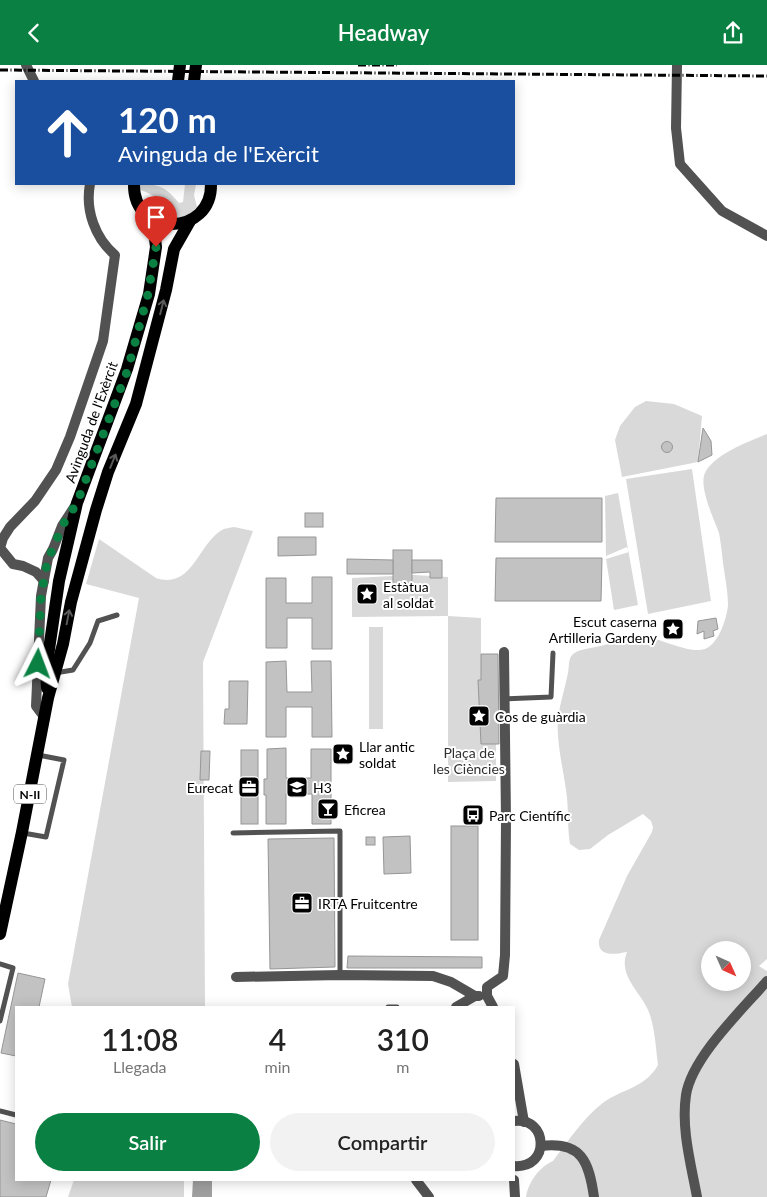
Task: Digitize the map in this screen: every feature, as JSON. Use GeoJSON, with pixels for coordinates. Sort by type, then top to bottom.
{"type":"FeatureCollection","features":[{"type":"Feature","properties":{"kind":"main road"},"geometry":{"type":"LineString","coordinates":[[178,80],[180,65]]}},
{"type":"Feature","properties":{"kind":"main road"},"geometry":{"type":"LineString","coordinates":[[194,80],[196,65]]}},
{"type":"Feature","properties":{"kind":"main road","name":"N-II"},"geometry":{"type":"LineString","coordinates":[[134,185],[134,192],[138,203],[149,217]]}},
{"type":"Feature","properties":{"kind":"main road","name":"N-II"},"geometry":{"type":"LineString","coordinates":[[190,221],[200,214],[206,205],[211,185]]}},
{"type":"Feature","properties":{"kind":"main road"},"geometry":{"type":"LineString","coordinates":[[149,217],[169,225],[190,221]]}},
{"type":"Feature","properties":{"kind":"main road","name":"Avinguda de l'Exèrcit"},"geometry":{"type":"LineString","coordinates":[[48,699],[46,669],[59,581],[77,503],[128,369],[146,302],[156,247],[154,230],[149,217]]}},
{"type":"Feature","properties":{"kind":"main road","name":"Avinguda de l'Exèrcit"},"geometry":{"type":"LineString","coordinates":[[0,934],[48,699],[63,644],[71,602],[108,472],[136,404],[176,245],[190,221]]}},
{"type":"Feature","properties":{"kind":"street"},"geometry":{"type":"LineString","coordinates":[[26,65],[34,80]]}},
{"type":"Feature","properties":{"kind":"street"},"geometry":{"type":"LineString","coordinates":[[677,65],[676,128],[680,164],[722,211],[767,235]]}},
{"type":"Feature","properties":{"kind":"street"},"geometry":{"type":"LineString","coordinates":[[44,581],[36,572],[13,564],[0,548],[3,538],[10,527],[35,501],[56,470],[70,437],[103,341],[115,255],[105,246],[90,214],[88,192],[90,185]]}},
{"type":"Feature","properties":{"kind":"street"},"geometry":{"type":"LineString","coordinates":[[44,718],[36,706],[41,596],[48,558],[62,526],[77,503]]}},
{"type":"Feature","properties":{"kind":"street"},"geometry":{"type":"LineString","coordinates":[[23,566],[38,565],[48,558]]}},
{"type":"Feature","properties":{"kind":"street"},"geometry":{"type":"LineString","coordinates":[[458,1006],[475,996],[487,992],[504,976],[506,820],[504,652]]}},
{"type":"Feature","properties":{"kind":"street"},"geometry":{"type":"LineString","coordinates":[[236,977],[433,976],[451,981],[475,996]]}},
{"type":"Feature","properties":{"kind":"street"},"geometry":{"type":"LineString","coordinates":[[697,1197],[687,1140],[686,1094],[695,1071],[708,1049],[767,981]]}},
{"type":"Feature","properties":{"kind":"street"},"geometry":{"type":"LineString","coordinates":[[487,992],[493,1006]]}},
{"type":"Feature","properties":{"kind":"street"},"geometry":{"type":"LineString","coordinates":[[515,1076],[519,1122],[530,1124],[536,1130],[540,1137],[541,1146],[539,1154],[528,1165],[515,1166]]}},
{"type":"Feature","properties":{"kind":"street"},"geometry":{"type":"LineString","coordinates":[[541,1146],[554,1145],[571,1149],[580,1155],[590,1172],[594,1197]]}},
{"type":"Feature","properties":{"kind":"street"},"geometry":{"type":"LineString","coordinates":[[417,1181],[429,1197]]}},
{"type":"Feature","properties":{"kind":"street"},"geometry":{"type":"LineString","coordinates":[[514,1181],[515,1197]]}},
{"type":"Feature","properties":{"kind":"lane"},"geometry":{"type":"LineString","coordinates":[[55,673],[73,670],[90,643],[98,621],[117,615]]}},
{"type":"Feature","properties":{"kind":"lane"},"geometry":{"type":"LineString","coordinates":[[504,699],[551,697],[553,653]]}},
{"type":"Feature","properties":{"kind":"lane"},"geometry":{"type":"LineString","coordinates":[[22,832],[46,837],[64,760],[38,755]]}},
{"type":"Feature","properties":{"kind":"lane"},"geometry":{"type":"LineString","coordinates":[[233,833],[340,831],[340,975]]}},
{"type":"Feature","properties":{"kind":"lane"},"geometry":{"type":"LineString","coordinates":[[0,964],[13,968],[0,1021]]}},
{"type":"Feature","properties":{"kind":"lane"},"geometry":{"type":"LineString","coordinates":[[0,1111],[15,1115]]}},
{"type":"Feature","properties":{"kind":"green space"},"geometry":{"type":"Polygon","coordinates":[[[140,185],[158,186],[171,194],[179,203],[183,202],[185,185],[196,185],[194,195],[197,207],[188,216],[174,219],[161,201],[141,190],[140,185]]]}},
{"type":"Feature","properties":{"kind":"green space"},"geometry":{"type":"Polygon","coordinates":[[[646,401],[674,404],[702,416],[698,462],[622,477],[615,440],[620,426],[635,407],[646,401]]]}},
{"type":"Feature","properties":{"kind":"green space"},"geometry":{"type":"Polygon","coordinates":[[[767,434],[767,959],[759,966],[767,971],[767,1197],[526,1197],[529,1186],[535,1176],[543,1167],[553,1161],[589,1115],[604,1102],[641,1083],[658,1065],[650,1015],[625,969],[627,952],[608,953],[601,950],[599,946],[599,940],[627,876],[653,827],[651,821],[643,814],[608,835],[590,849],[579,850],[570,844],[567,797],[559,745],[558,718],[570,660],[572,655],[578,651],[635,636],[651,637],[693,650],[707,648],[715,641],[724,623],[728,600],[719,533],[707,502],[704,477],[711,465],[725,453],[767,434]]]}},
{"type":"Feature","properties":{"kind":"green space"},"geometry":{"type":"Polygon","coordinates":[[[692,469],[711,601],[648,614],[626,479],[692,469]]]}},
{"type":"Feature","properties":{"kind":"green space"},"geometry":{"type":"Polygon","coordinates":[[[618,493],[628,550],[627,547],[606,556],[605,496],[618,493]]]}},
{"type":"Feature","properties":{"kind":"green space"},"geometry":{"type":"Polygon","coordinates":[[[234,527],[253,531],[203,662],[205,1006],[72,1006],[68,984],[139,598],[86,584],[99,539],[156,578],[168,580],[178,578],[186,572],[207,545],[223,529],[234,527]]]}},
{"type":"Feature","properties":{"kind":"green space"},"geometry":{"type":"Polygon","coordinates":[[[629,552],[638,605],[614,610],[606,559],[629,552]]]}},
{"type":"Feature","properties":{"kind":"green space"},"geometry":{"type":"Polygon","coordinates":[[[414,575],[448,577],[448,616],[352,617],[352,578],[414,575]]]}},
{"type":"Feature","properties":{"kind":"green space","name":"Plaça de les Ciències"},"geometry":{"type":"Polygon","coordinates":[[[448,616],[481,618],[481,680],[478,680],[481,743],[496,744],[496,781],[448,782],[448,616]]]}},
{"type":"Feature","properties":{"kind":"green space"},"geometry":{"type":"Polygon","coordinates":[[[369,627],[383,627],[383,729],[369,729],[369,627]]]}},
{"type":"Feature","properties":{"kind":"green space"},"geometry":{"type":"Polygon","coordinates":[[[74,1181],[184,1181],[184,1197],[68,1197],[74,1181]]]}},
{"type":"Feature","properties":{"kind":"shaded area"},"geometry":{"type":"Polygon","coordinates":[[[193,1181],[212,1181],[212,1197],[192,1197],[193,1181]]]}},
{"type":"Feature","properties":{"kind":"building"},"geometry":{"type":"Polygon","coordinates":[[[703,428],[711,441],[712,455],[698,462],[703,428]]]}},
{"type":"Feature","properties":{"kind":"building"},"geometry":{"type":"Polygon","coordinates":[[[667,441],[673,447],[667,453],[661,447],[667,441]]]}},
{"type":"Feature","properties":{"kind":"building"},"geometry":{"type":"Polygon","coordinates":[[[496,498],[602,498],[602,542],[495,542],[496,498]]]}},
{"type":"Feature","properties":{"kind":"building"},"geometry":{"type":"Polygon","coordinates":[[[305,513],[323,513],[323,527],[305,527],[305,513]]]}},
{"type":"Feature","properties":{"kind":"building"},"geometry":{"type":"Polygon","coordinates":[[[278,537],[316,537],[316,555],[278,556],[278,537]]]}},
{"type":"Feature","properties":{"kind":"building"},"geometry":{"type":"Polygon","coordinates":[[[393,550],[412,550],[412,592],[393,592],[393,550]]]}},
{"type":"Feature","properties":{"kind":"building"},"geometry":{"type":"Polygon","coordinates":[[[496,558],[602,558],[601,601],[495,601],[496,558]]]}},
{"type":"Feature","properties":{"kind":"building"},"geometry":{"type":"Polygon","coordinates":[[[347,559],[393,560],[393,574],[347,574],[347,559]]]}},
{"type":"Feature","properties":{"kind":"building"},"geometry":{"type":"Polygon","coordinates":[[[412,560],[442,560],[442,578],[430,578],[430,572],[412,573],[412,560]]]}},
{"type":"Feature","properties":{"kind":"building"},"geometry":{"type":"Polygon","coordinates":[[[312,577],[332,577],[332,649],[312,649],[312,618],[287,618],[287,648],[266,648],[266,578],[286,578],[286,603],[312,603],[312,577]]]}},
{"type":"Feature","properties":{"kind":"building"},"geometry":{"type":"Polygon","coordinates":[[[716,618],[718,629],[713,631],[714,636],[704,639],[704,631],[697,634],[698,621],[716,618]]]}},
{"type":"Feature","properties":{"kind":"building"},"geometry":{"type":"Polygon","coordinates":[[[481,654],[498,654],[499,744],[481,744],[478,680],[481,680],[481,654]]]}},
{"type":"Feature","properties":{"kind":"building"},"geometry":{"type":"Polygon","coordinates":[[[286,661],[287,692],[312,692],[311,661],[331,661],[332,737],[312,737],[312,707],[286,707],[286,737],[266,737],[266,662],[286,661]]]}},
{"type":"Feature","properties":{"kind":"building"},"geometry":{"type":"Polygon","coordinates":[[[229,681],[248,681],[247,724],[224,724],[225,709],[229,709],[229,681]]]}},
{"type":"Feature","properties":{"kind":"building"},"geometry":{"type":"Polygon","coordinates":[[[286,748],[286,778],[311,778],[311,749],[331,749],[331,824],[312,824],[312,794],[286,794],[286,824],[266,824],[264,779],[267,779],[267,749],[286,748]]]}},
{"type":"Feature","properties":{"kind":"building","name":"Eurecat"},"geometry":{"type":"Polygon","coordinates":[[[241,750],[258,750],[258,824],[241,824],[241,750]]]}},
{"type":"Feature","properties":{"kind":"building"},"geometry":{"type":"Polygon","coordinates":[[[201,751],[210,751],[209,780],[200,780],[201,751]]]}},
{"type":"Feature","properties":{"kind":"building"},"geometry":{"type":"Polygon","coordinates":[[[451,826],[478,826],[478,940],[451,940],[451,826]]]}},
{"type":"Feature","properties":{"kind":"building"},"geometry":{"type":"Polygon","coordinates":[[[410,836],[411,873],[384,874],[383,837],[410,836]]]}},
{"type":"Feature","properties":{"kind":"building"},"geometry":{"type":"Polygon","coordinates":[[[366,837],[375,837],[375,845],[366,845],[366,837]]]}},
{"type":"Feature","properties":{"kind":"building","name":"IRTA Fruitcentre"},"geometry":{"type":"Polygon","coordinates":[[[334,838],[335,967],[270,969],[268,839],[334,838]]]}},
{"type":"Feature","properties":{"kind":"building"},"geometry":{"type":"Polygon","coordinates":[[[348,956],[482,957],[482,968],[347,968],[348,956]]]}},
{"type":"Feature","properties":{"kind":"building"},"geometry":{"type":"Polygon","coordinates":[[[18,973],[45,979],[39,1006],[15,1006],[15,1056],[1,1053],[18,973]]]}},
{"type":"Feature","properties":{"kind":"building"},"geometry":{"type":"Polygon","coordinates":[[[0,1120],[15,1124],[15,1181],[51,1181],[46,1197],[0,1197],[0,1120]]]}},
{"type":"Feature","properties":{"kind":"railway"},"geometry":{"type":"LineString","coordinates":[[358,65],[397,65]]}},
{"type":"Feature","properties":{"kind":"railway"},"geometry":{"type":"LineString","coordinates":[[0,70],[767,76]]}},
{"type":"Feature","properties":{"kind":"place","name":"Estàtua al soldat"},"geometry":{"type":"Point","coordinates":[367,594]}},
{"type":"Feature","properties":{"kind":"place","name":"Escut caserna Artilleria Gardeny"},"geometry":{"type":"Point","coordinates":[673,629]}},
{"type":"Feature","properties":{"kind":"place","name":"Cos de guàrdia"},"geometry":{"type":"Point","coordinates":[479,716]}},
{"type":"Feature","properties":{"kind":"place","name":"Llar antic soldat"},"geometry":{"type":"Point","coordinates":[343,754]}},
{"type":"Feature","properties":{"kind":"place","name":"Eurecat"},"geometry":{"type":"Point","coordinates":[249,787]}},
{"type":"Feature","properties":{"kind":"place","name":"H3"},"geometry":{"type":"Point","coordinates":[297,787]}},
{"type":"Feature","properties":{"kind":"place","name":"Eficrea"},"geometry":{"type":"Point","coordinates":[328,809]}},
{"type":"Feature","properties":{"kind":"place","name":"Parc Científic"},"geometry":{"type":"Point","coordinates":[473,815]}},
{"type":"Feature","properties":{"kind":"place","name":"IRTA Fruitcentre"},"geometry":{"type":"Point","coordinates":[302,903]}},
{"type":"Feature","properties":{"kind":"route"},"geometry":{"type":"LineString","coordinates":[[38,664],[41,596],[48,558],[62,526],[77,503],[128,369],[148,294],[156,247]]}}]}
